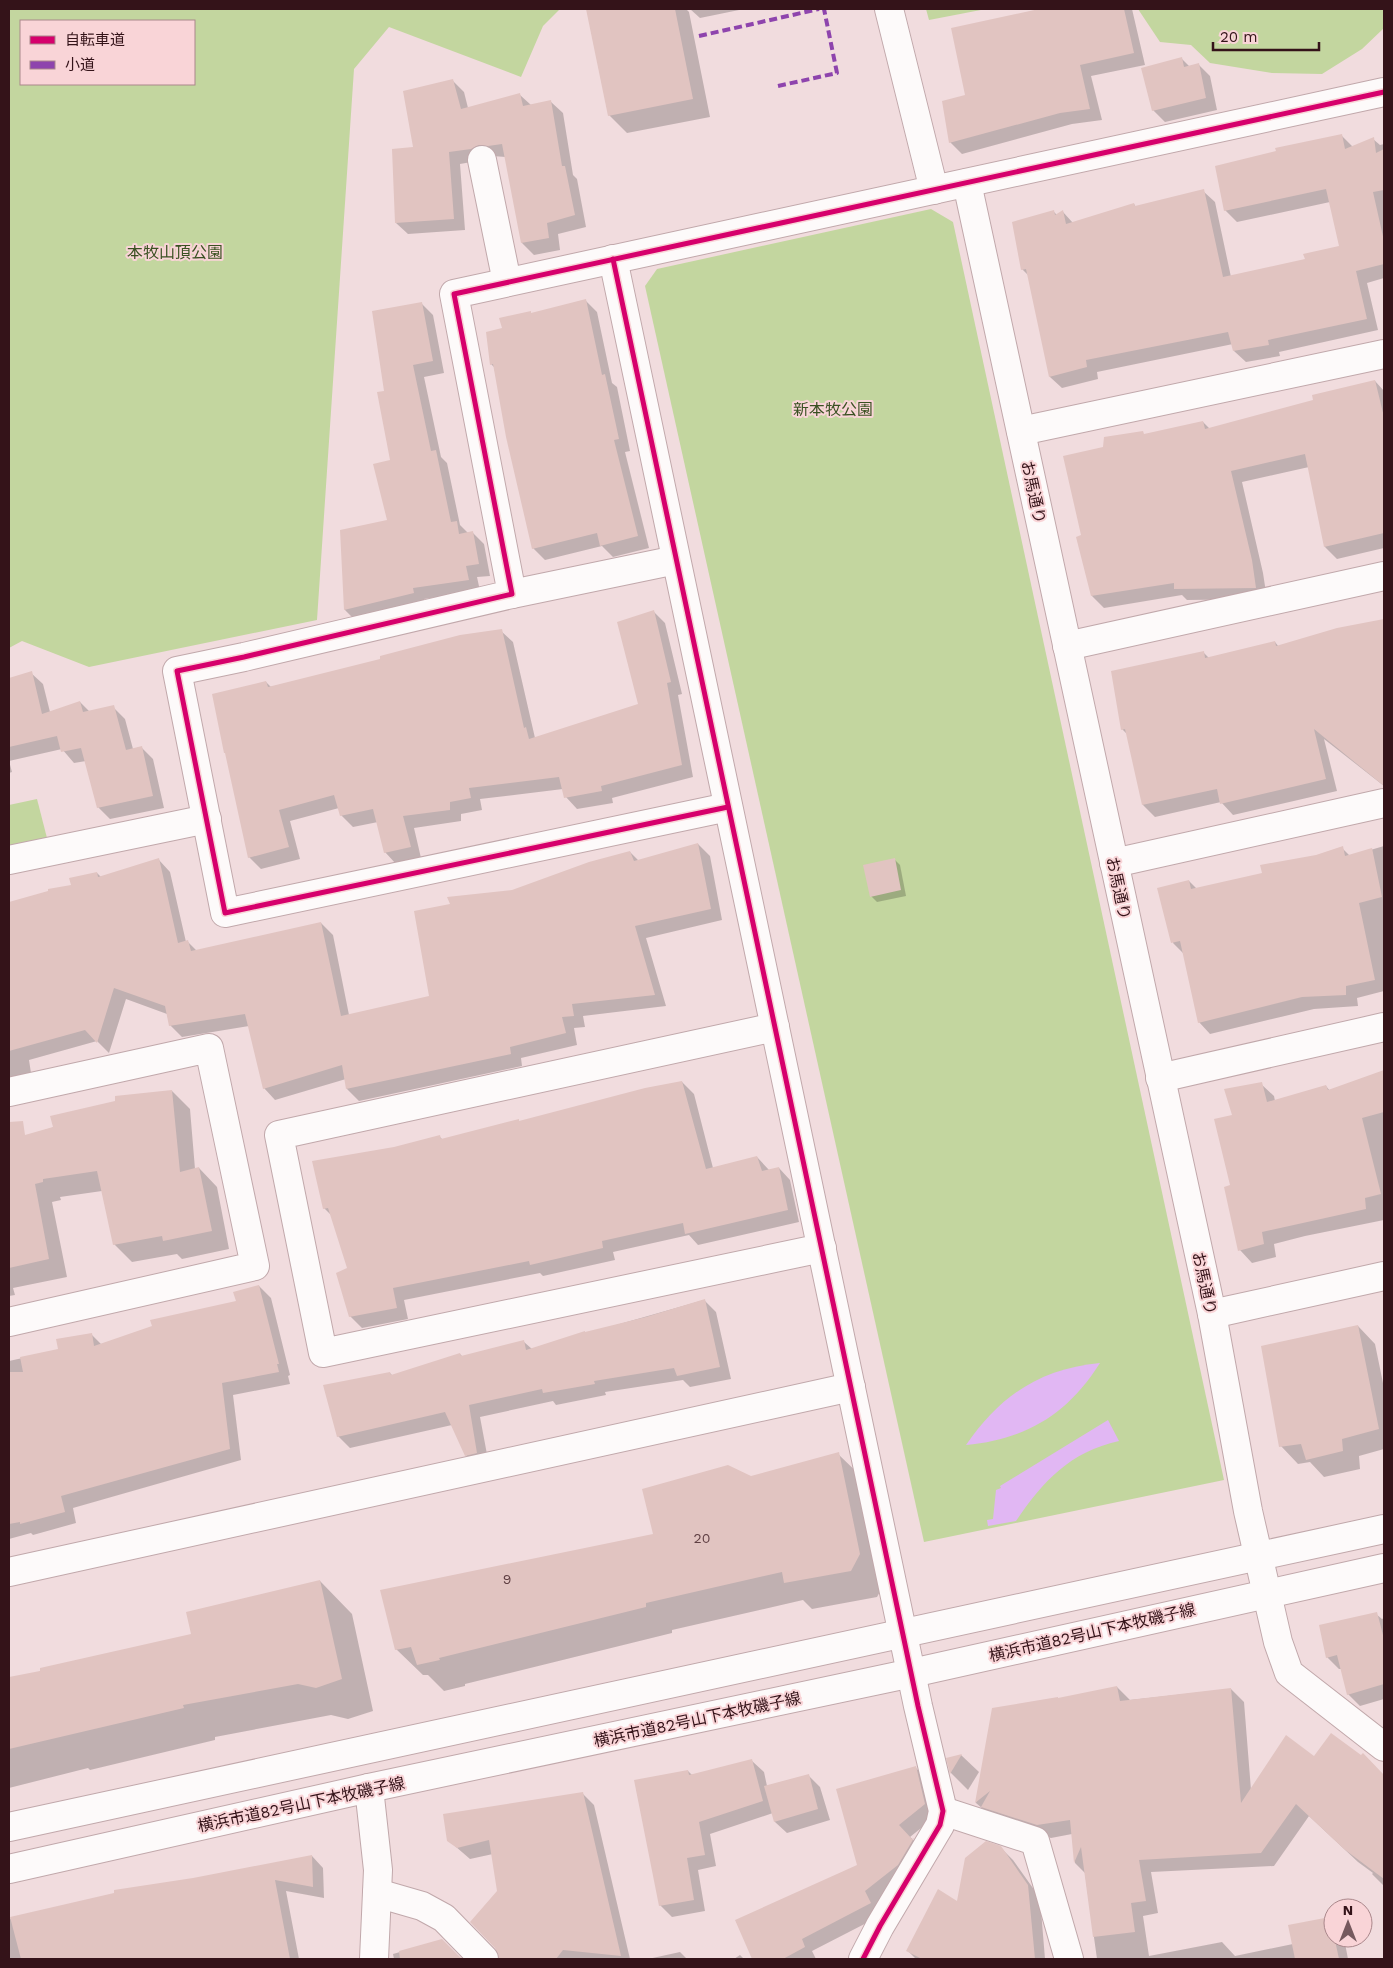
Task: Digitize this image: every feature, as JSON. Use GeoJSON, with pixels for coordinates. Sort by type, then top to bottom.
{"type":"FeatureCollection","features":[{"type":"Feature","properties":{"kind":"street"},"geometry":{"type":"LineString","coordinates":[[889,9],[934,190]]}},
{"type":"Feature","properties":{"kind":"street"},"geometry":{"type":"LineString","coordinates":[[512,594],[454,294],[1384,92]]}},
{"type":"Feature","properties":{"kind":"street"},"geometry":{"type":"LineString","coordinates":[[482,160],[507,282]]}},
{"type":"Feature","properties":{"kind":"street","name":"お馬通り"},"geometry":{"type":"LineString","coordinates":[[966,183],[1212,1314],[1258,1557],[1278,1642],[1289,1672],[1384,1747]]}},
{"type":"Feature","properties":{"kind":"street"},"geometry":{"type":"LineString","coordinates":[[613,259],[903,1634],[943,1811],[940,1825],[880,1926],[863,1959]]}},
{"type":"Feature","properties":{"kind":"street"},"geometry":{"type":"LineString","coordinates":[[1020,431],[1384,354]]}},
{"type":"Feature","properties":{"kind":"street"},"geometry":{"type":"LineString","coordinates":[[676,560],[512,594],[244,657],[177,670],[225,913],[728,807]]}},
{"type":"Feature","properties":{"kind":"street"},"geometry":{"type":"LineString","coordinates":[[1067,646],[1384,576]]}},
{"type":"Feature","properties":{"kind":"street"},"geometry":{"type":"LineString","coordinates":[[1114,863],[1384,803]]}},
{"type":"Feature","properties":{"kind":"street"},"geometry":{"type":"LineString","coordinates":[[9,860],[207,819]]}},
{"type":"Feature","properties":{"kind":"street"},"geometry":{"type":"LineString","coordinates":[[775,1027],[279,1135],[323,1353],[822,1248]]}},
{"type":"Feature","properties":{"kind":"street"},"geometry":{"type":"LineString","coordinates":[[1160,1078],[1384,1027]]}},
{"type":"Feature","properties":{"kind":"street"},"geometry":{"type":"LineString","coordinates":[[9,1092],[208,1048],[255,1266],[9,1322]]}},
{"type":"Feature","properties":{"kind":"street"},"geometry":{"type":"LineString","coordinates":[[1212,1314],[1384,1276]]}},
{"type":"Feature","properties":{"kind":"street"},"geometry":{"type":"LineString","coordinates":[[9,1572],[851,1387]]}},
{"type":"Feature","properties":{"kind":"street"},"geometry":{"type":"LineString","coordinates":[[9,1827],[1384,1529]]}},
{"type":"Feature","properties":{"kind":"street","name":"横浜市道82号山下本牧磯子線"},"geometry":{"type":"LineString","coordinates":[[9,1869],[369,1788],[912,1673],[1384,1568]]}},
{"type":"Feature","properties":{"kind":"street"},"geometry":{"type":"LineString","coordinates":[[369,1788],[378,1870],[374,1959]]}},
{"type":"Feature","properties":{"kind":"street"},"geometry":{"type":"LineString","coordinates":[[943,1811],[1035,1841],[1069,1959]]}},
{"type":"Feature","properties":{"kind":"street"},"geometry":{"type":"LineString","coordinates":[[377,1894],[422,1906],[444,1918],[484,1959]]}},
{"type":"Feature","properties":{"kind":"green space","name":"本牧山頂公園"},"geometry":{"type":"Polygon","coordinates":[[[9,9],[560,9],[543,26],[521,77],[389,27],[354,69],[317,620],[89,667],[22,641],[9,648],[9,9]]]}},
{"type":"Feature","properties":{"kind":"green space"},"geometry":{"type":"Polygon","coordinates":[[[926,9],[986,9],[929,20],[926,9]]]}},
{"type":"Feature","properties":{"kind":"green space"},"geometry":{"type":"Polygon","coordinates":[[[1138,9],[1384,9],[1384,28],[1362,49],[1322,74],[1272,73],[1210,63],[1191,45],[1160,42],[1138,9]]]}},
{"type":"Feature","properties":{"kind":"green space","name":"新本牧公園"},"geometry":{"type":"Polygon","coordinates":[[[931,209],[953,222],[1224,1480],[924,1542],[645,286],[657,269],[931,209]]]}},
{"type":"Feature","properties":{"kind":"green space"},"geometry":{"type":"Polygon","coordinates":[[[37,799],[47,838],[9,846],[9,805],[37,799]]]}},
{"type":"Feature","properties":{"kind":"shaded area"},"geometry":{"type":"Polygon","coordinates":[[[1100,1363],[1074,1397],[1043,1421],[1008,1437],[966,1445],[993,1412],[1023,1388],[1058,1371],[1100,1363]]]}},
{"type":"Feature","properties":{"kind":"shaded area"},"geometry":{"type":"Polygon","coordinates":[[[1108,1420],[1119,1441],[1086,1453],[1059,1470],[1037,1493],[1016,1521],[988,1526],[987,1520],[993,1519],[996,1490],[1001,1488],[1000,1486],[1108,1420]]]}},
{"type":"Feature","properties":{"kind":"building"},"geometry":{"type":"Polygon","coordinates":[[[586,9],[675,9],[693,99],[608,116],[586,9]]]}},
{"type":"Feature","properties":{"kind":"building"},"geometry":{"type":"Polygon","coordinates":[[[1039,9],[1124,9],[1134,53],[1080,65],[1090,109],[1060,113],[949,143],[942,101],[965,95],[951,28],[1039,9]]]}},
{"type":"Feature","properties":{"kind":"building"},"geometry":{"type":"Polygon","coordinates":[[[1182,57],[1184,67],[1199,63],[1206,98],[1152,111],[1141,68],[1182,57]]]}},
{"type":"Feature","properties":{"kind":"building"},"geometry":{"type":"Polygon","coordinates":[[[453,79],[461,109],[520,93],[523,106],[551,100],[562,166],[565,166],[575,215],[547,223],[549,238],[521,243],[502,144],[479,145],[471,149],[449,152],[454,219],[395,223],[392,149],[413,147],[403,91],[453,79]]]}},
{"type":"Feature","properties":{"kind":"building"},"geometry":{"type":"Polygon","coordinates":[[[1342,134],[1345,149],[1374,137],[1376,153],[1384,149],[1384,190],[1373,192],[1384,241],[1384,264],[1356,271],[1367,319],[1268,340],[1269,345],[1233,351],[1228,332],[1086,360],[1087,367],[1049,377],[1026,269],[1021,270],[1012,222],[1054,210],[1055,215],[1063,210],[1066,224],[1134,203],[1135,206],[1204,189],[1223,277],[1305,259],[1303,254],[1339,246],[1326,189],[1224,211],[1215,166],[1276,151],[1275,148],[1342,134]]]}},
{"type":"Feature","properties":{"kind":"building"},"geometry":{"type":"Polygon","coordinates":[[[586,299],[602,375],[605,374],[619,439],[614,440],[638,536],[600,546],[597,533],[532,549],[506,437],[493,364],[490,365],[486,332],[502,328],[499,318],[531,311],[531,313],[586,299]]]}},
{"type":"Feature","properties":{"kind":"building"},"geometry":{"type":"Polygon","coordinates":[[[422,302],[433,361],[413,365],[431,451],[436,450],[451,522],[457,521],[459,534],[473,531],[479,564],[466,566],[469,580],[413,588],[414,593],[344,610],[340,530],[387,520],[373,464],[390,460],[377,392],[384,391],[372,311],[422,302]]]}},
{"type":"Feature","properties":{"kind":"building"},"geometry":{"type":"Polygon","coordinates":[[[1375,380],[1384,417],[1384,533],[1324,547],[1305,454],[1231,471],[1252,560],[1256,588],[1174,589],[1174,583],[1091,596],[1076,537],[1081,535],[1063,456],[1103,447],[1104,437],[1143,431],[1144,434],[1203,421],[1205,429],[1313,400],[1312,395],[1375,380]]]}},
{"type":"Feature","properties":{"kind":"building"},"geometry":{"type":"Polygon","coordinates":[[[654,610],[671,682],[667,683],[682,765],[601,786],[602,791],[564,798],[559,777],[469,788],[471,798],[450,802],[450,810],[403,816],[411,847],[384,853],[373,809],[340,816],[334,795],[279,810],[289,847],[248,858],[212,694],[266,681],[268,687],[380,659],[380,656],[460,635],[502,629],[524,728],[526,727],[529,739],[638,704],[617,622],[654,610]]]}},
{"type":"Feature","properties":{"kind":"building"},"geometry":{"type":"Polygon","coordinates":[[[1384,619],[1384,786],[1314,729],[1326,779],[1220,804],[1217,789],[1142,805],[1125,729],[1121,730],[1111,671],[1204,651],[1205,658],[1275,641],[1276,646],[1337,628],[1384,619]]]}},
{"type":"Feature","properties":{"kind":"building"},"geometry":{"type":"Polygon","coordinates":[[[32,671],[42,714],[80,701],[83,712],[114,705],[126,750],[142,746],[153,796],[97,808],[81,748],[61,752],[57,736],[9,747],[9,678],[32,671]]]}},
{"type":"Feature","properties":{"kind":"building"},"geometry":{"type":"Polygon","coordinates":[[[698,843],[711,909],[635,926],[655,995],[572,1004],[574,1016],[562,1017],[566,1033],[510,1047],[511,1054],[346,1089],[342,1065],[263,1089],[245,1014],[169,1026],[165,1006],[114,988],[97,1043],[85,1030],[9,1051],[9,902],[48,891],[48,889],[71,885],[69,878],[97,872],[98,877],[159,858],[178,943],[188,940],[191,951],[321,922],[341,1016],[429,996],[414,911],[450,904],[447,897],[512,890],[589,862],[630,851],[634,861],[698,843]]]}},
{"type":"Feature","properties":{"kind":"building"},"geometry":{"type":"Polygon","coordinates":[[[1343,846],[1345,856],[1372,848],[1382,897],[1359,903],[1375,980],[1346,986],[1346,995],[1302,997],[1198,1023],[1180,941],[1171,943],[1157,888],[1189,880],[1191,889],[1262,873],[1260,865],[1316,855],[1343,846]]]}},
{"type":"Feature","properties":{"kind":"building"},"geometry":{"type":"Polygon","coordinates":[[[895,858],[901,890],[870,897],[863,865],[895,858]]]}},
{"type":"Feature","properties":{"kind":"building"},"geometry":{"type":"Polygon","coordinates":[[[1384,1070],[1384,1112],[1362,1118],[1381,1194],[1365,1198],[1366,1209],[1262,1232],[1264,1244],[1238,1251],[1224,1187],[1230,1185],[1214,1119],[1232,1115],[1224,1089],[1262,1082],[1267,1102],[1326,1085],[1328,1090],[1384,1070]]]}},
{"type":"Feature","properties":{"kind":"building"},"geometry":{"type":"Polygon","coordinates":[[[682,1081],[706,1169],[757,1156],[762,1171],[779,1167],[788,1210],[685,1234],[683,1223],[602,1241],[603,1248],[530,1265],[529,1261],[393,1288],[397,1308],[349,1317],[336,1273],[347,1268],[328,1208],[323,1209],[312,1161],[394,1147],[440,1135],[441,1139],[645,1088],[682,1081]]]}},
{"type":"Feature","properties":{"kind":"building"},"geometry":{"type":"Polygon","coordinates":[[[172,1090],[180,1172],[199,1167],[212,1231],[163,1241],[162,1236],[113,1245],[97,1171],[43,1179],[43,1182],[35,1184],[49,1259],[9,1268],[9,1122],[23,1121],[25,1135],[53,1127],[50,1116],[115,1101],[115,1096],[172,1090]]]}},
{"type":"Feature","properties":{"kind":"building"},"geometry":{"type":"Polygon","coordinates":[[[259,1285],[279,1364],[277,1364],[279,1372],[222,1383],[230,1449],[61,1496],[65,1512],[20,1524],[20,1522],[9,1524],[9,1372],[23,1372],[20,1357],[58,1349],[56,1339],[92,1333],[94,1346],[152,1326],[150,1320],[236,1301],[233,1292],[259,1285]]]}},
{"type":"Feature","properties":{"kind":"building"},"geometry":{"type":"Polygon","coordinates":[[[705,1299],[720,1367],[677,1376],[674,1368],[594,1381],[595,1384],[543,1393],[542,1389],[469,1405],[477,1453],[465,1456],[445,1412],[337,1437],[323,1385],[390,1372],[391,1375],[460,1353],[461,1356],[524,1340],[526,1350],[585,1331],[646,1317],[705,1299]]]}},
{"type":"Feature","properties":{"kind":"building"},"geometry":{"type":"Polygon","coordinates":[[[1358,1325],[1379,1429],[1342,1439],[1343,1451],[1306,1460],[1301,1444],[1279,1447],[1261,1346],[1358,1325]]]}},
{"type":"Feature","properties":{"kind":"building"},"geometry":{"type":"Polygon","coordinates":[[[839,1452],[860,1554],[851,1571],[784,1583],[782,1572],[646,1603],[646,1607],[417,1665],[411,1647],[395,1650],[380,1590],[653,1534],[642,1489],[728,1465],[751,1476],[839,1452]]]}},
{"type":"Feature","properties":{"kind":"building"},"geometry":{"type":"Polygon","coordinates":[[[320,1580],[342,1679],[316,1688],[298,1684],[183,1705],[184,1708],[9,1749],[9,1677],[40,1671],[40,1668],[191,1634],[186,1612],[320,1580]]]}},
{"type":"Feature","properties":{"kind":"building"},"geometry":{"type":"Polygon","coordinates":[[[1377,1612],[1384,1639],[1384,1684],[1347,1695],[1337,1655],[1326,1658],[1319,1625],[1377,1612]]]}},
{"type":"Feature","properties":{"kind":"building"},"geometry":{"type":"Polygon","coordinates":[[[1117,1686],[1120,1701],[1231,1688],[1241,1803],[1286,1735],[1314,1756],[1331,1733],[1361,1755],[1363,1753],[1384,1775],[1384,1879],[1344,1849],[1296,1804],[1261,1853],[1139,1860],[1146,1901],[1131,1903],[1135,1932],[1093,1937],[1081,1847],[1074,1863],[1070,1820],[1037,1825],[981,1807],[990,1791],[975,1803],[992,1708],[1058,1698],[1117,1686]]]}},
{"type":"Feature","properties":{"kind":"building"},"geometry":{"type":"Polygon","coordinates":[[[962,1754],[950,1774],[946,1758],[962,1754]]]}},
{"type":"Feature","properties":{"kind":"building"},"geometry":{"type":"Polygon","coordinates":[[[752,1759],[763,1801],[699,1822],[705,1855],[687,1858],[694,1900],[659,1906],[634,1780],[688,1770],[689,1775],[752,1759]]]}},
{"type":"Feature","properties":{"kind":"building"},"geometry":{"type":"Polygon","coordinates":[[[916,1766],[925,1804],[899,1825],[912,1839],[914,1838],[898,1865],[865,1891],[871,1903],[802,1939],[805,1947],[783,1959],[752,1959],[735,1920],[857,1865],[836,1789],[916,1766]]]}},
{"type":"Feature","properties":{"kind":"building"},"geometry":{"type":"Polygon","coordinates":[[[809,1774],[818,1809],[774,1822],[764,1786],[809,1774]]]}},
{"type":"Feature","properties":{"kind":"building"},"geometry":{"type":"Polygon","coordinates":[[[583,1792],[621,1956],[563,1950],[556,1959],[499,1959],[495,1948],[470,1922],[497,1891],[489,1840],[457,1848],[447,1841],[443,1814],[583,1792]]]}},
{"type":"Feature","properties":{"kind":"building"},"geometry":{"type":"Polygon","coordinates":[[[986,1841],[1001,1846],[1028,1885],[1035,1959],[922,1959],[906,1951],[938,1889],[957,1901],[965,1858],[986,1841]]]}},
{"type":"Feature","properties":{"kind":"building"},"geometry":{"type":"Polygon","coordinates":[[[312,1855],[313,1887],[275,1880],[290,1959],[21,1959],[10,1917],[114,1893],[114,1890],[193,1878],[312,1855]]]}},
{"type":"Feature","properties":{"kind":"building"},"geometry":{"type":"Polygon","coordinates":[[[1323,1918],[1323,1948],[1337,1948],[1339,1959],[1295,1959],[1288,1925],[1323,1918]]]}},
{"type":"Feature","properties":{"kind":"building"},"geometry":{"type":"Polygon","coordinates":[[[442,1939],[462,1959],[400,1959],[399,1951],[442,1939]]]}},
{"type":"Feature","properties":{"kind":"marked path"},"geometry":{"type":"LineString","coordinates":[[699,36],[819,9]]}},
{"type":"Feature","properties":{"kind":"marked path"},"geometry":{"type":"LineString","coordinates":[[778,86],[837,73],[824,9]]}},
{"type":"Feature","properties":{"kind":"cycle path"},"geometry":{"type":"LineString","coordinates":[[728,807],[225,913],[177,671],[512,594],[454,294],[1384,92]]}},
{"type":"Feature","properties":{"kind":"cycle path"},"geometry":{"type":"LineString","coordinates":[[613,259],[918,1706],[943,1811],[940,1825],[880,1926],[863,1959]]}}]}
